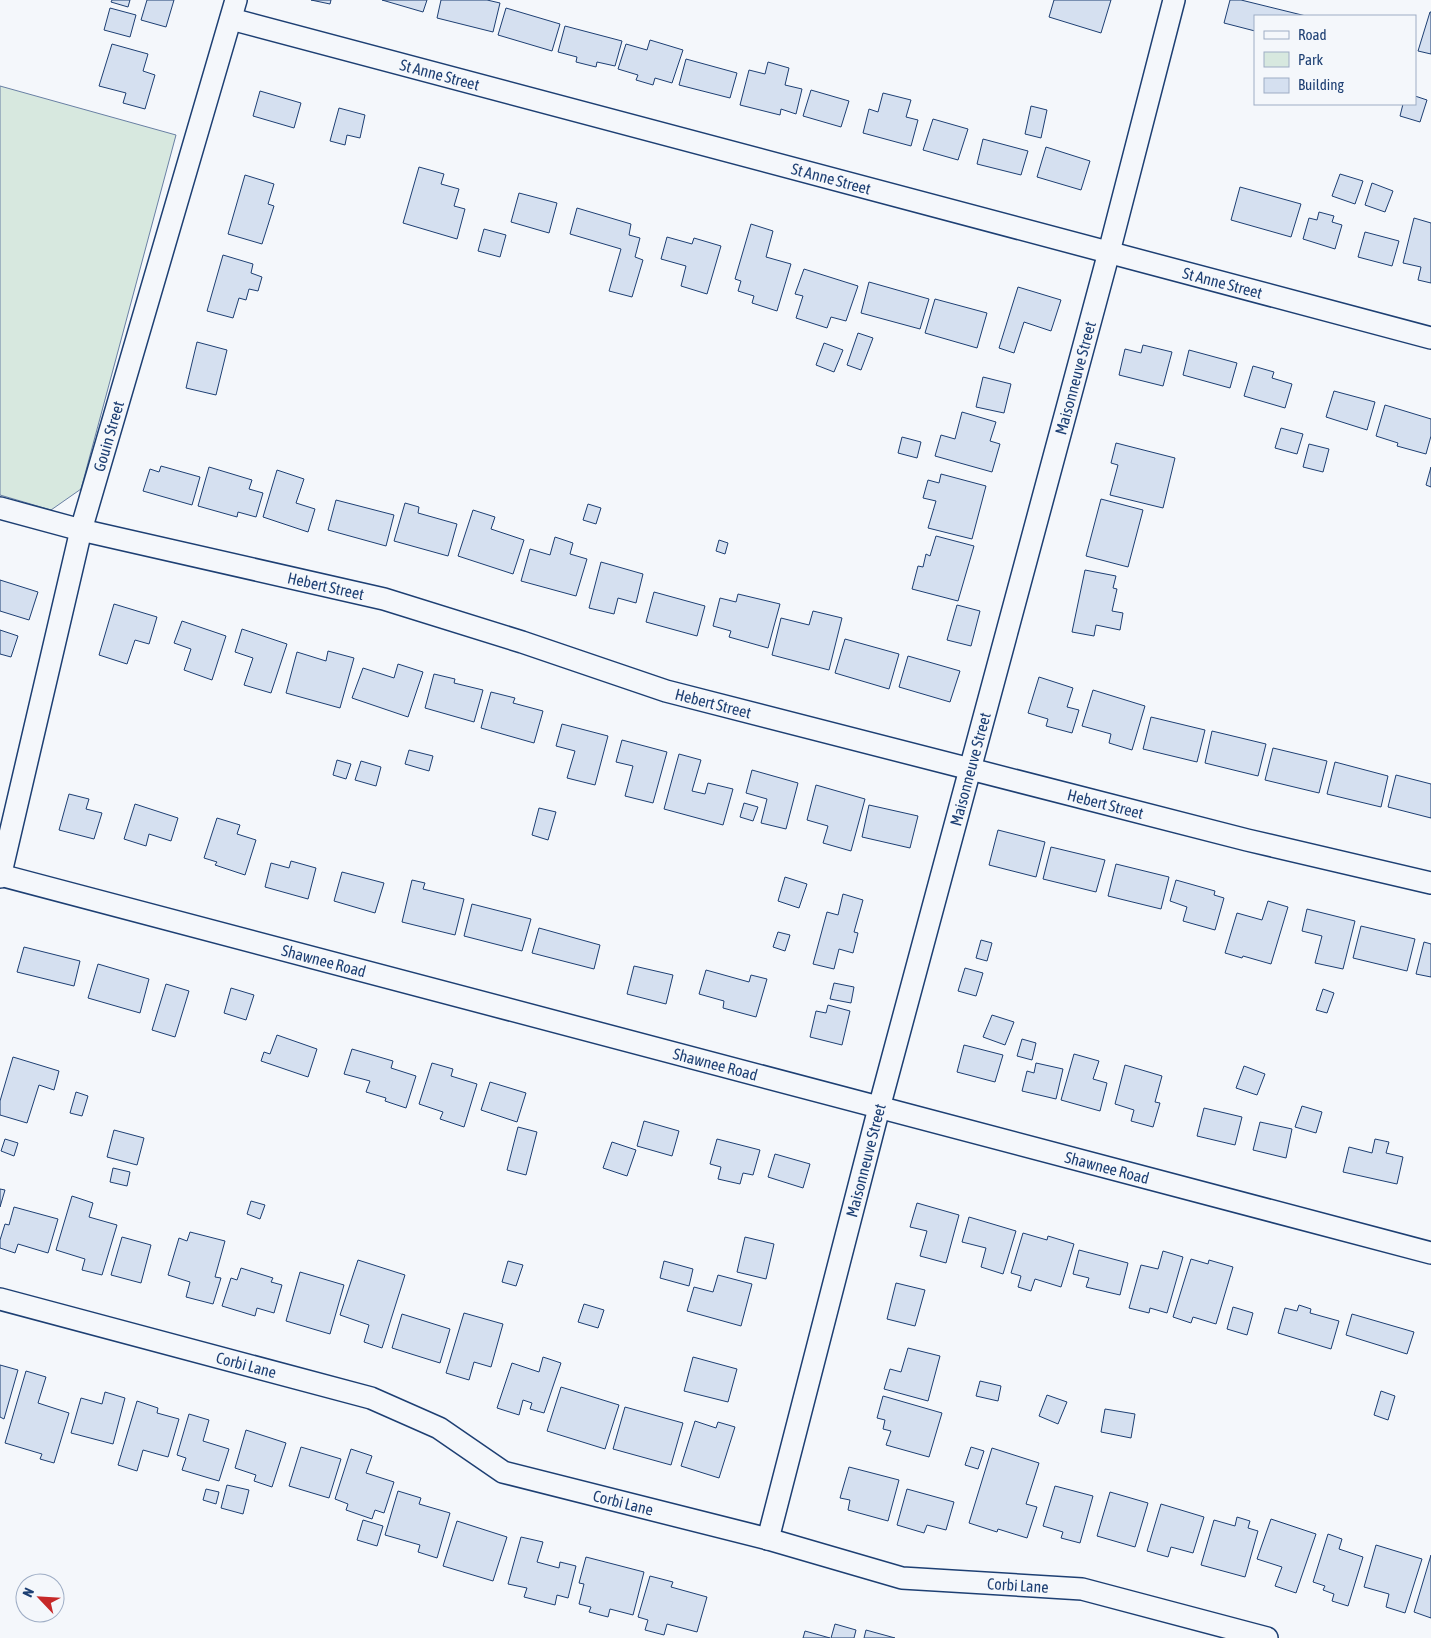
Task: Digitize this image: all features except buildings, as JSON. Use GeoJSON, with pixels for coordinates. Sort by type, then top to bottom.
{"type":"FeatureCollection","features":[{"type":"Feature","properties":{"kind":"street","name":"Maisonneuve Street"},"geometry":{"type":"LineString","coordinates":[[768,1539],[879,1108],[1109,252],[1174,0]]}},
{"type":"Feature","properties":{"kind":"street","name":"St Anne Street"},"geometry":{"type":"LineString","coordinates":[[233,9],[1109,252],[1431,338]]}},
{"type":"Feature","properties":{"kind":"street","name":"Gouin Street"},"geometry":{"type":"LineString","coordinates":[[0,876],[82,530],[233,9]]}},
{"type":"Feature","properties":{"kind":"street","name":"Hebert Street"},"geometry":{"type":"LineString","coordinates":[[0,508],[82,530],[384,599],[522,642],[666,691],[1247,840],[1431,883]]}},
{"type":"Feature","properties":{"kind":"street","name":"Shawnee Road"},"geometry":{"type":"LineString","coordinates":[[0,876],[1431,1253]]}},
{"type":"Feature","properties":{"kind":"street","name":"Corbi Lane"},"geometry":{"type":"LineString","coordinates":[[0,1299],[371,1398],[439,1428],[503,1472],[768,1539],[902,1578],[1082,1589],[1267,1638]]}},
{"type":"Feature","properties":{"kind":"green space"},"geometry":{"type":"Polygon","coordinates":[[[0,86],[176,135],[81,489],[51,510],[0,495],[0,86]]]}}]}
